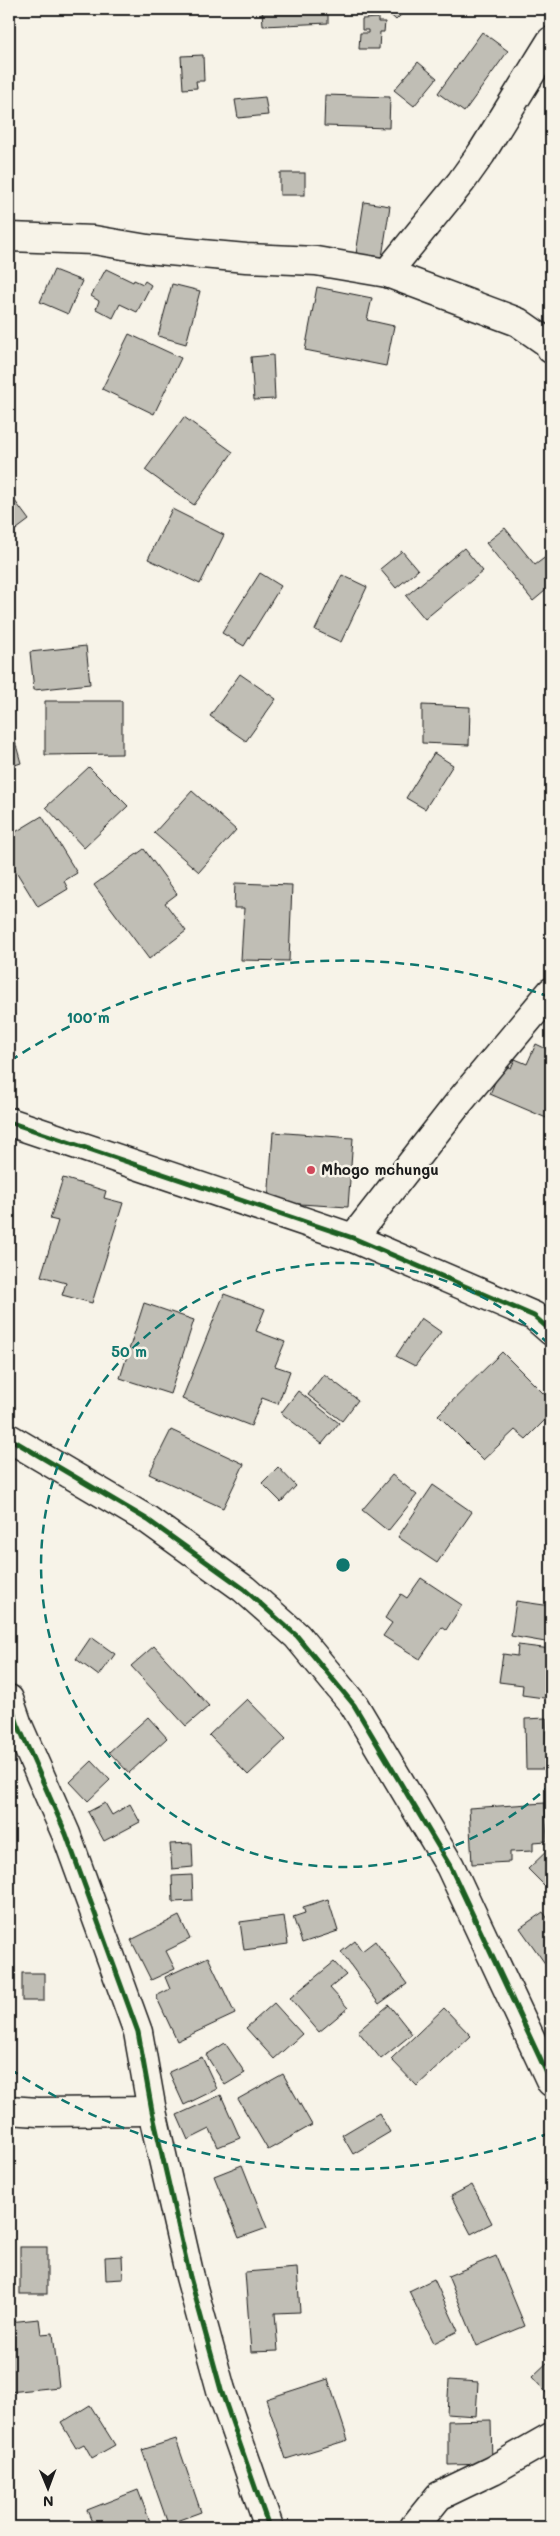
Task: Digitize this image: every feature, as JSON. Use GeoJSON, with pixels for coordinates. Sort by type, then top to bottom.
{"type":"FeatureCollection","features":[{"type":"Feature","properties":{"kind":"street"},"geometry":{"type":"LineString","coordinates":[[387,273],[461,182],[481,154],[551,42]]}},
{"type":"Feature","properties":{"kind":"street"},"geometry":{"type":"LineString","coordinates":[[9,237],[94,240],[147,249],[246,258],[316,261],[387,273],[518,322],[548,343],[551,349]]}},
{"type":"Feature","properties":{"kind":"street"},"geometry":{"type":"LineString","coordinates":[[353,1238],[460,1101],[551,992]]}},
{"type":"Feature","properties":{"kind":"street"},"geometry":{"type":"LineString","coordinates":[[9,1122],[353,1238],[534,1316],[551,1331]]}},
{"type":"Feature","properties":{"kind":"street"},"geometry":{"type":"LineString","coordinates":[[9,1438],[148,1520],[244,1589],[297,1636],[354,1705],[450,1866],[551,2082]]}},
{"type":"Feature","properties":{"kind":"street"},"geometry":{"type":"LineString","coordinates":[[9,1698],[18,1725],[66,1834],[92,1910],[114,1963],[138,2032],[152,2111],[190,2277],[221,2390],[269,2527]]}},
{"type":"Feature","properties":{"kind":"street"},"geometry":{"type":"LineString","coordinates":[[9,2110],[152,2111]]}},
{"type":"Feature","properties":{"kind":"street"},"geometry":{"type":"LineString","coordinates":[[414,2527],[439,2496],[493,2470],[551,2437]]}},
{"type":"Feature","properties":{"kind":"building"},"geometry":{"type":"Polygon","coordinates":[[[262,9],[328,9],[328,23],[263,26],[262,9]]]}},
{"type":"Feature","properties":{"kind":"building"},"geometry":{"type":"Polygon","coordinates":[[[384,9],[407,9],[396,20],[384,9]]]}},
{"type":"Feature","properties":{"kind":"building"},"geometry":{"type":"Polygon","coordinates":[[[378,18],[378,22],[385,22],[384,32],[380,32],[379,49],[359,49],[360,33],[368,33],[368,30],[362,30],[362,19],[378,18]]]}},
{"type":"Feature","properties":{"kind":"building"},"geometry":{"type":"Polygon","coordinates":[[[482,32],[508,51],[464,112],[438,93],[482,32]]]}},
{"type":"Feature","properties":{"kind":"building"},"geometry":{"type":"Polygon","coordinates":[[[203,55],[204,81],[196,81],[197,88],[183,89],[181,56],[203,55]]]}},
{"type":"Feature","properties":{"kind":"building"},"geometry":{"type":"Polygon","coordinates":[[[418,62],[437,78],[414,106],[394,90],[418,62]]]}},
{"type":"Feature","properties":{"kind":"building"},"geometry":{"type":"Polygon","coordinates":[[[325,95],[390,97],[389,128],[324,126],[325,95]]]}},
{"type":"Feature","properties":{"kind":"building"},"geometry":{"type":"Polygon","coordinates":[[[265,97],[268,115],[238,118],[235,100],[265,97]]]}},
{"type":"Feature","properties":{"kind":"building"},"geometry":{"type":"Polygon","coordinates":[[[280,173],[305,173],[305,195],[280,195],[280,173]]]}},
{"type":"Feature","properties":{"kind":"building"},"geometry":{"type":"Polygon","coordinates":[[[364,202],[390,206],[382,257],[356,254],[364,202]]]}},
{"type":"Feature","properties":{"kind":"building"},"geometry":{"type":"Polygon","coordinates":[[[106,269],[133,282],[134,280],[143,284],[145,281],[151,285],[137,312],[120,304],[113,318],[96,309],[99,301],[91,296],[106,269]]]}},
{"type":"Feature","properties":{"kind":"building"},"geometry":{"type":"Polygon","coordinates":[[[54,270],[82,281],[68,314],[40,302],[54,270]]]}},
{"type":"Feature","properties":{"kind":"building"},"geometry":{"type":"Polygon","coordinates":[[[172,284],[200,291],[186,344],[158,336],[172,284]]]}},
{"type":"Feature","properties":{"kind":"building"},"geometry":{"type":"Polygon","coordinates":[[[317,287],[372,298],[367,320],[394,326],[386,366],[305,350],[317,287]]]}},
{"type":"Feature","properties":{"kind":"building"},"geometry":{"type":"Polygon","coordinates":[[[129,334],[181,358],[154,414],[102,389],[129,334]]]}},
{"type":"Feature","properties":{"kind":"building"},"geometry":{"type":"Polygon","coordinates":[[[273,355],[275,399],[254,400],[251,357],[273,355]]]}},
{"type":"Feature","properties":{"kind":"building"},"geometry":{"type":"Polygon","coordinates":[[[184,417],[233,452],[194,505],[145,470],[184,417]]]}},
{"type":"Feature","properties":{"kind":"building"},"geometry":{"type":"Polygon","coordinates":[[[9,493],[29,520],[9,535],[9,493]]]}},
{"type":"Feature","properties":{"kind":"building"},"geometry":{"type":"Polygon","coordinates":[[[172,509],[224,535],[200,584],[148,559],[172,509]]]}},
{"type":"Feature","properties":{"kind":"building"},"geometry":{"type":"Polygon","coordinates":[[[505,528],[535,565],[551,553],[551,586],[533,601],[486,543],[505,528]]]}},
{"type":"Feature","properties":{"kind":"building"},"geometry":{"type":"Polygon","coordinates":[[[464,548],[483,571],[425,619],[406,596],[464,548]]]}},
{"type":"Feature","properties":{"kind":"building"},"geometry":{"type":"Polygon","coordinates":[[[402,551],[418,570],[396,588],[380,569],[402,551]]]}},
{"type":"Feature","properties":{"kind":"building"},"geometry":{"type":"Polygon","coordinates":[[[260,573],[281,586],[244,646],[222,633],[260,573]]]}},
{"type":"Feature","properties":{"kind":"building"},"geometry":{"type":"Polygon","coordinates":[[[342,575],[367,587],[341,642],[315,630],[342,575]]]}},
{"type":"Feature","properties":{"kind":"building"},"geometry":{"type":"Polygon","coordinates":[[[86,646],[90,684],[34,690],[30,652],[86,646]]]}},
{"type":"Feature","properties":{"kind":"building"},"geometry":{"type":"Polygon","coordinates":[[[240,674],[276,699],[246,741],[210,716],[240,674]]]}},
{"type":"Feature","properties":{"kind":"building"},"geometry":{"type":"Polygon","coordinates":[[[45,701],[122,701],[122,754],[45,755],[45,701]]]}},
{"type":"Feature","properties":{"kind":"building"},"geometry":{"type":"Polygon","coordinates":[[[422,705],[470,707],[469,745],[422,743],[422,705]]]}},
{"type":"Feature","properties":{"kind":"building"},"geometry":{"type":"Polygon","coordinates":[[[9,720],[21,763],[9,767],[9,720]]]}},
{"type":"Feature","properties":{"kind":"building"},"geometry":{"type":"Polygon","coordinates":[[[434,753],[453,765],[425,809],[406,798],[434,753]]]}},
{"type":"Feature","properties":{"kind":"building"},"geometry":{"type":"Polygon","coordinates":[[[89,767],[128,806],[84,848],[46,807],[89,767]]]}},
{"type":"Feature","properties":{"kind":"building"},"geometry":{"type":"Polygon","coordinates":[[[192,791],[236,830],[199,872],[154,833],[192,791]]]}},
{"type":"Feature","properties":{"kind":"building"},"geometry":{"type":"Polygon","coordinates":[[[42,816],[77,873],[64,881],[68,889],[38,907],[9,860],[9,836],[42,816]]]}},
{"type":"Feature","properties":{"kind":"building"},"geometry":{"type":"Polygon","coordinates":[[[144,849],[177,894],[165,903],[186,931],[149,959],[94,885],[144,849]]]}},
{"type":"Feature","properties":{"kind":"building"},"geometry":{"type":"Polygon","coordinates":[[[235,883],[292,885],[289,961],[241,960],[244,908],[234,908],[235,883]]]}},
{"type":"Feature","properties":{"kind":"building"},"geometry":{"type":"Polygon","coordinates":[[[536,1044],[551,1051],[551,1120],[490,1094],[502,1065],[511,1068],[515,1059],[527,1064],[536,1044]]]}},
{"type":"Feature","properties":{"kind":"building","name":"Mhogo mchungu"},"geometry":{"type":"Polygon","coordinates":[[[273,1132],[353,1138],[348,1207],[268,1202],[273,1132]]]}},
{"type":"Feature","properties":{"kind":"building"},"geometry":{"type":"Polygon","coordinates":[[[63,1178],[106,1191],[104,1198],[123,1203],[92,1303],[62,1295],[66,1283],[41,1276],[58,1221],[50,1219],[63,1178]]]}},
{"type":"Feature","properties":{"kind":"building"},"geometry":{"type":"Polygon","coordinates":[[[224,1294],[265,1309],[256,1331],[285,1342],[275,1366],[290,1371],[278,1404],[262,1398],[251,1426],[182,1399],[224,1294]]]}},
{"type":"Feature","properties":{"kind":"building"},"geometry":{"type":"Polygon","coordinates":[[[144,1303],[194,1320],[170,1394],[120,1378],[144,1303]]]}},
{"type":"Feature","properties":{"kind":"building"},"geometry":{"type":"Polygon","coordinates":[[[421,1318],[441,1332],[415,1366],[396,1356],[421,1318]]]}},
{"type":"Feature","properties":{"kind":"building"},"geometry":{"type":"Polygon","coordinates":[[[502,1352],[551,1401],[551,1414],[526,1439],[515,1430],[483,1460],[438,1415],[502,1352]]]}},
{"type":"Feature","properties":{"kind":"building"},"geometry":{"type":"Polygon","coordinates":[[[324,1374],[358,1400],[342,1421],[308,1395],[324,1374]]]}},
{"type":"Feature","properties":{"kind":"building"},"geometry":{"type":"Polygon","coordinates":[[[298,1391],[339,1423],[322,1444],[281,1413],[298,1391]]]}},
{"type":"Feature","properties":{"kind":"building"},"geometry":{"type":"Polygon","coordinates":[[[171,1430],[244,1464],[223,1508],[149,1474],[171,1430]]]}},
{"type":"Feature","properties":{"kind":"building"},"geometry":{"type":"Polygon","coordinates":[[[278,1467],[296,1486],[281,1502],[262,1483],[278,1467]]]}},
{"type":"Feature","properties":{"kind":"building"},"geometry":{"type":"Polygon","coordinates":[[[392,1475],[417,1495],[388,1531],[362,1510],[392,1475]]]}},
{"type":"Feature","properties":{"kind":"building"},"geometry":{"type":"Polygon","coordinates":[[[433,1485],[472,1512],[437,1563],[398,1537],[433,1485]]]}},
{"type":"Feature","properties":{"kind":"building"},"geometry":{"type":"Polygon","coordinates":[[[421,1578],[462,1605],[446,1630],[442,1627],[420,1659],[383,1636],[392,1623],[385,1618],[401,1594],[407,1598],[421,1578]]]}},
{"type":"Feature","properties":{"kind":"building"},"geometry":{"type":"Polygon","coordinates":[[[516,1601],[551,1606],[551,1643],[511,1636],[516,1601]]]}},
{"type":"Feature","properties":{"kind":"building"},"geometry":{"type":"Polygon","coordinates":[[[91,1637],[115,1654],[99,1676],[76,1659],[91,1637]]]}},
{"type":"Feature","properties":{"kind":"building"},"geometry":{"type":"Polygon","coordinates":[[[518,1645],[551,1649],[551,1699],[522,1695],[523,1685],[499,1682],[503,1654],[517,1656],[518,1645]]]}},
{"type":"Feature","properties":{"kind":"building"},"geometry":{"type":"Polygon","coordinates":[[[154,1646],[209,1706],[186,1726],[131,1666],[154,1646]]]}},
{"type":"Feature","properties":{"kind":"building"},"geometry":{"type":"Polygon","coordinates":[[[247,1699],[286,1739],[248,1775],[209,1735],[247,1699]]]}},
{"type":"Feature","properties":{"kind":"building"},"geometry":{"type":"Polygon","coordinates":[[[148,1717],[167,1738],[129,1773],[109,1752],[148,1717]]]}},
{"type":"Feature","properties":{"kind":"building"},"geometry":{"type":"Polygon","coordinates":[[[546,1718],[548,1769],[526,1769],[525,1719],[546,1718]]]}},
{"type":"Feature","properties":{"kind":"building"},"geometry":{"type":"Polygon","coordinates":[[[92,1761],[110,1780],[88,1801],[70,1782],[92,1761]]]}},
{"type":"Feature","properties":{"kind":"building"},"geometry":{"type":"Polygon","coordinates":[[[105,1803],[112,1815],[130,1804],[140,1822],[104,1841],[88,1812],[105,1803]]]}},
{"type":"Feature","properties":{"kind":"building"},"geometry":{"type":"Polygon","coordinates":[[[545,1803],[547,1841],[533,1842],[533,1851],[510,1852],[510,1862],[472,1864],[469,1808],[545,1803]]]}},
{"type":"Feature","properties":{"kind":"building"},"geometry":{"type":"Polygon","coordinates":[[[192,1843],[193,1867],[172,1869],[170,1844],[192,1843]]]}},
{"type":"Feature","properties":{"kind":"building"},"geometry":{"type":"Polygon","coordinates":[[[551,1847],[551,1880],[544,1885],[528,1869],[551,1847]]]}},
{"type":"Feature","properties":{"kind":"building"},"geometry":{"type":"Polygon","coordinates":[[[192,1875],[193,1901],[173,1902],[172,1876],[192,1875]]]}},
{"type":"Feature","properties":{"kind":"building"},"geometry":{"type":"Polygon","coordinates":[[[328,1899],[338,1931],[302,1943],[293,1917],[305,1913],[303,1907],[328,1899]]]}},
{"type":"Feature","properties":{"kind":"building"},"geometry":{"type":"Polygon","coordinates":[[[543,1912],[551,1923],[551,1972],[520,1928],[543,1912]]]}},
{"type":"Feature","properties":{"kind":"building"},"geometry":{"type":"Polygon","coordinates":[[[179,1916],[190,1939],[166,1951],[175,1969],[151,1980],[131,1940],[179,1916]]]}},
{"type":"Feature","properties":{"kind":"building"},"geometry":{"type":"Polygon","coordinates":[[[284,1916],[288,1944],[244,1950],[240,1922],[284,1916]]]}},
{"type":"Feature","properties":{"kind":"building"},"geometry":{"type":"Polygon","coordinates":[[[355,1941],[362,1951],[375,1941],[407,1984],[379,2004],[341,1952],[355,1941]]]}},
{"type":"Feature","properties":{"kind":"building"},"geometry":{"type":"Polygon","coordinates":[[[208,1957],[235,2014],[177,2041],[156,1996],[170,1989],[165,1977],[208,1957]]]}},
{"type":"Feature","properties":{"kind":"building"},"geometry":{"type":"Polygon","coordinates":[[[334,1962],[346,1975],[330,1988],[348,2008],[319,2032],[290,1998],[334,1962]]]}},
{"type":"Feature","properties":{"kind":"building"},"geometry":{"type":"Polygon","coordinates":[[[22,1973],[44,1973],[44,2001],[22,2001],[22,1973]]]}},
{"type":"Feature","properties":{"kind":"building"},"geometry":{"type":"Polygon","coordinates":[[[274,2003],[302,2034],[274,2059],[246,2028],[274,2003]]]}},
{"type":"Feature","properties":{"kind":"building"},"geometry":{"type":"Polygon","coordinates":[[[389,2005],[412,2034],[381,2059],[358,2031],[389,2005]]]}},
{"type":"Feature","properties":{"kind":"building"},"geometry":{"type":"Polygon","coordinates":[[[444,2008],[471,2036],[417,2086],[391,2059],[444,2008]]]}},
{"type":"Feature","properties":{"kind":"building"},"geometry":{"type":"Polygon","coordinates":[[[225,2043],[245,2073],[225,2085],[206,2055],[225,2043]]]}},
{"type":"Feature","properties":{"kind":"building"},"geometry":{"type":"Polygon","coordinates":[[[202,2057],[217,2089],[184,2105],[169,2072],[202,2057]]]}},
{"type":"Feature","properties":{"kind":"building"},"geometry":{"type":"Polygon","coordinates":[[[283,2074],[312,2125],[268,2150],[238,2099],[283,2074]]]}},
{"type":"Feature","properties":{"kind":"building"},"geometry":{"type":"Polygon","coordinates":[[[221,2095],[240,2138],[218,2147],[210,2129],[188,2140],[177,2115],[221,2095]]]}},
{"type":"Feature","properties":{"kind":"building"},"geometry":{"type":"Polygon","coordinates":[[[379,2113],[390,2132],[353,2154],[342,2135],[379,2113]]]}},
{"type":"Feature","properties":{"kind":"building"},"geometry":{"type":"Polygon","coordinates":[[[242,2165],[267,2228],[239,2238],[214,2176],[242,2165]]]}},
{"type":"Feature","properties":{"kind":"building"},"geometry":{"type":"Polygon","coordinates":[[[472,2185],[492,2223],[471,2234],[451,2196],[472,2185]]]}},
{"type":"Feature","properties":{"kind":"building"},"geometry":{"type":"Polygon","coordinates":[[[20,2247],[47,2247],[47,2294],[20,2294],[20,2247]]]}},
{"type":"Feature","properties":{"kind":"building"},"geometry":{"type":"Polygon","coordinates":[[[122,2256],[123,2279],[106,2280],[105,2257],[122,2256]]]}},
{"type":"Feature","properties":{"kind":"building"},"geometry":{"type":"Polygon","coordinates":[[[496,2256],[525,2326],[477,2346],[448,2276],[496,2256]]]}},
{"type":"Feature","properties":{"kind":"building"},"geometry":{"type":"Polygon","coordinates":[[[297,2268],[300,2312],[275,2313],[278,2351],[251,2352],[245,2272],[297,2268]]]}},
{"type":"Feature","properties":{"kind":"building"},"geometry":{"type":"Polygon","coordinates":[[[434,2279],[458,2331],[434,2343],[409,2291],[434,2279]]]}},
{"type":"Feature","properties":{"kind":"building"},"geometry":{"type":"Polygon","coordinates":[[[39,2319],[41,2334],[53,2333],[59,2387],[9,2392],[9,2322],[39,2319]]]}},
{"type":"Feature","properties":{"kind":"building"},"geometry":{"type":"Polygon","coordinates":[[[551,2359],[551,2398],[532,2377],[551,2359]]]}},
{"type":"Feature","properties":{"kind":"building"},"geometry":{"type":"Polygon","coordinates":[[[328,2379],[348,2440],[286,2459],[266,2399],[328,2379]]]}},
{"type":"Feature","properties":{"kind":"building"},"geometry":{"type":"Polygon","coordinates":[[[449,2380],[478,2382],[476,2416],[447,2414],[449,2380]]]}},
{"type":"Feature","properties":{"kind":"building"},"geometry":{"type":"Polygon","coordinates":[[[90,2405],[115,2445],[92,2458],[84,2444],[76,2448],[61,2423],[90,2405]]]}},
{"type":"Feature","properties":{"kind":"building"},"geometry":{"type":"Polygon","coordinates":[[[491,2420],[492,2464],[448,2465],[448,2421],[491,2420]]]}},
{"type":"Feature","properties":{"kind":"building"},"geometry":{"type":"Polygon","coordinates":[[[176,2439],[201,2512],[168,2524],[142,2450],[176,2439]]]}},
{"type":"Feature","properties":{"kind":"building"},"geometry":{"type":"Polygon","coordinates":[[[138,2490],[152,2527],[94,2527],[87,2510],[138,2490]]]}},
{"type":"Feature","properties":{"kind":"cycle path"},"geometry":{"type":"LineString","coordinates":[[9,1122],[353,1238],[534,1316],[551,1331]]}},
{"type":"Feature","properties":{"kind":"cycle path"},"geometry":{"type":"LineString","coordinates":[[9,1438],[148,1520],[244,1589],[297,1636],[354,1705],[450,1866],[551,2082]]}},
{"type":"Feature","properties":{"kind":"cycle path"},"geometry":{"type":"LineString","coordinates":[[9,1699],[18,1725],[66,1834],[138,2032],[152,2111],[190,2277],[221,2390],[269,2527]]}},
{"type":"Feature","properties":{"kind":"place","name":"Mhogo mchungu"},"geometry":{"type":"Point","coordinates":[311,1170]}}]}
